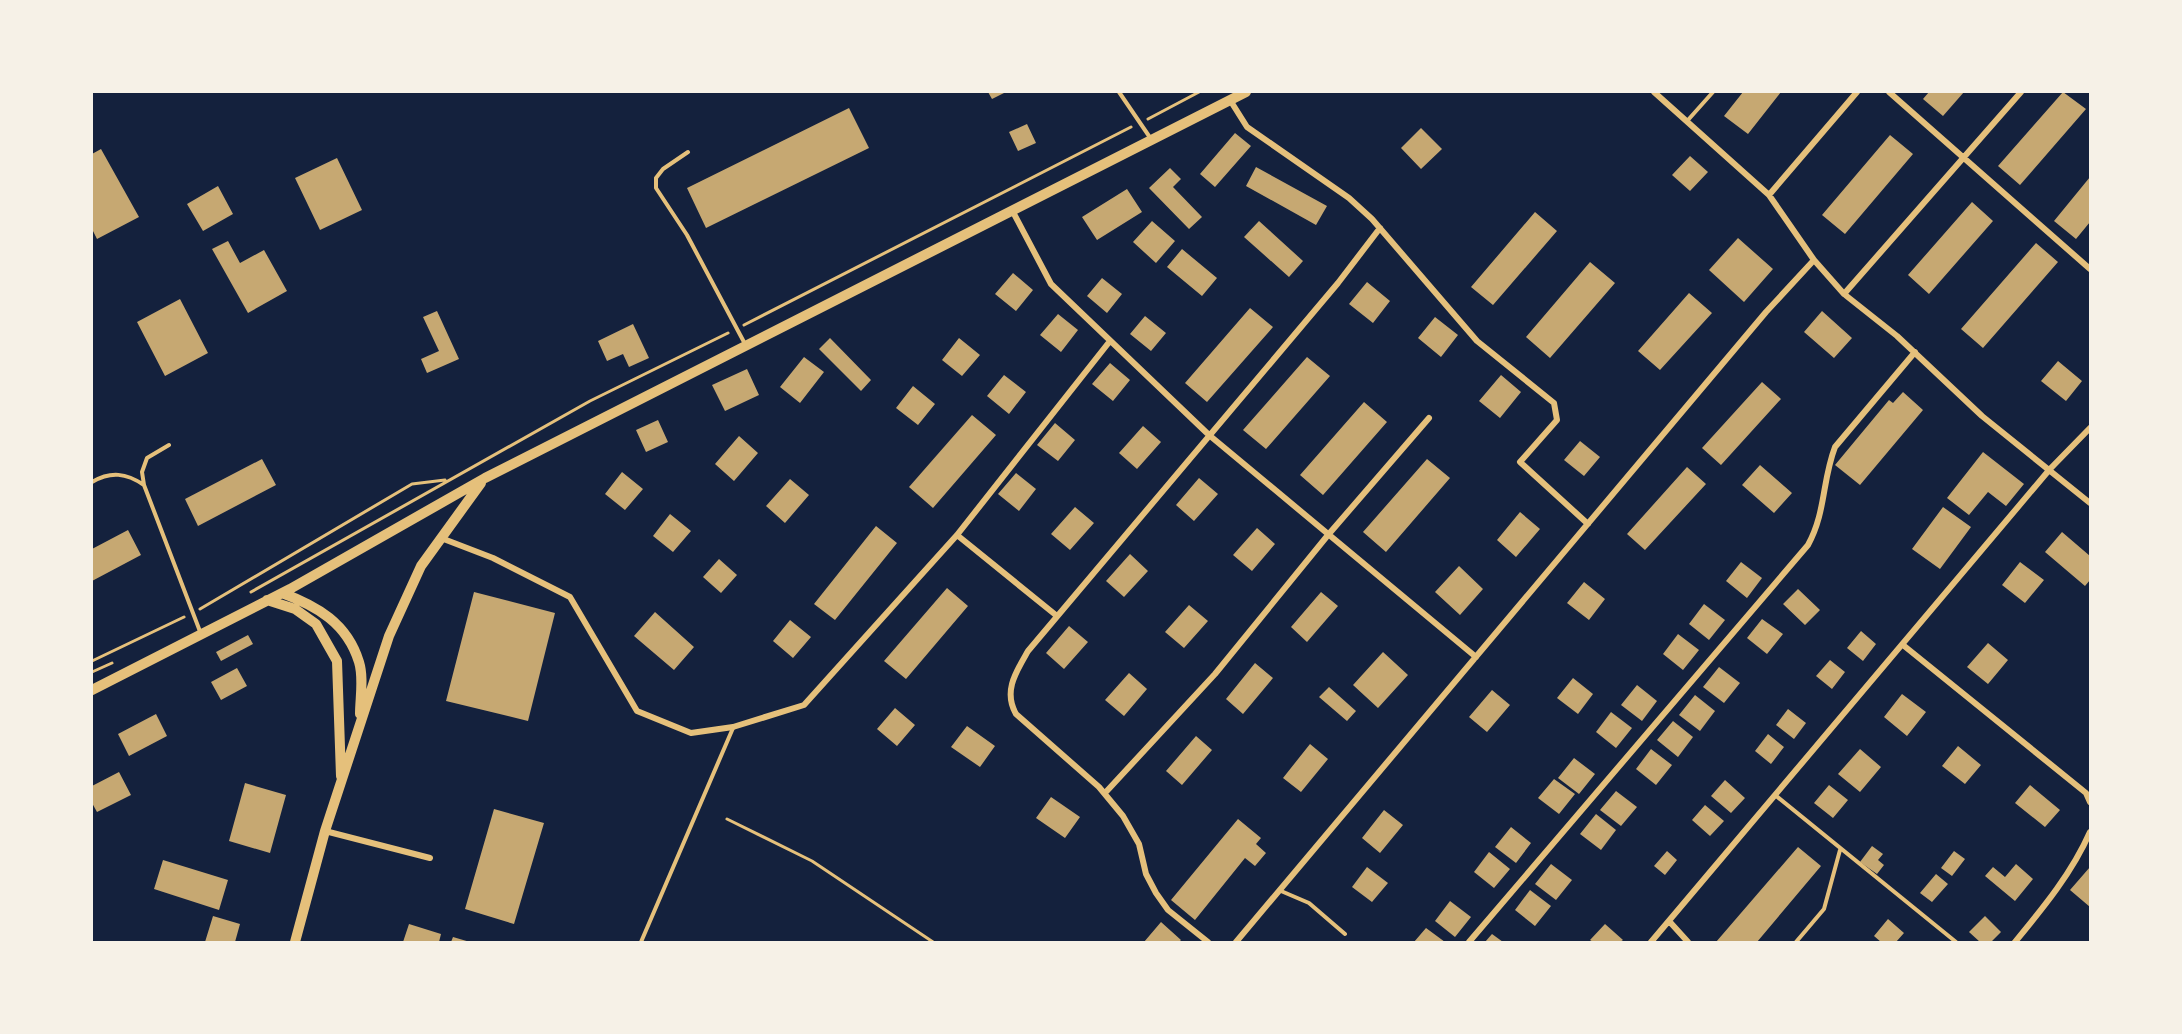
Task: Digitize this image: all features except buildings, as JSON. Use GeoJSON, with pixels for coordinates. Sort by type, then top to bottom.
{"type":"FeatureCollection","features":[{"type":"Feature","properties":{"kind":"main road"},"geometry":{"type":"LineString","coordinates":[[92,690],[282,593],[485,478],[1246,92]]}},
{"type":"Feature","properties":{"kind":"main road"},"geometry":{"type":"LineString","coordinates":[[295,942],[325,831],[360,730],[376,673],[405,597],[441,538],[485,478]]}},
{"type":"Feature","properties":{"kind":"main road"},"geometry":{"type":"LineString","coordinates":[[282,593],[327,614],[344,633],[359,663],[360,730]]}},
{"type":"Feature","properties":{"kind":"main road"},"geometry":{"type":"LineString","coordinates":[[267,600],[295,609],[316,624],[337,661],[341,782]]}},
{"type":"Feature","properties":{"kind":"street"},"geometry":{"type":"LineString","coordinates":[[1654,92],[1688,120],[1769,195],[1814,260],[1844,294],[1915,352],[1982,416],[2091,503]]}},
{"type":"Feature","properties":{"kind":"street"},"geometry":{"type":"LineString","coordinates":[[1769,195],[1857,92]]}},
{"type":"Feature","properties":{"kind":"street"},"geometry":{"type":"LineString","coordinates":[[1889,92],[2091,268]]}},
{"type":"Feature","properties":{"kind":"street"},"geometry":{"type":"LineString","coordinates":[[1844,294],[2021,92]]}},
{"type":"Feature","properties":{"kind":"street"},"geometry":{"type":"LineString","coordinates":[[1230,100],[1247,127],[1349,198],[1380,228],[1477,340],[1554,403],[1557,420],[1520,462],[1588,524]]}},
{"type":"Feature","properties":{"kind":"street"},"geometry":{"type":"LineString","coordinates":[[1012,210],[1051,284],[1110,341],[1209,435],[1476,657]]}},
{"type":"Feature","properties":{"kind":"street"},"geometry":{"type":"LineString","coordinates":[[1208,942],[1168,910],[1156,893],[1146,874],[1139,844],[1105,794],[1016,714],[1009,701],[1016,672],[1028,651],[1338,283],[1380,228]]}},
{"type":"Feature","properties":{"kind":"street"},"geometry":{"type":"LineString","coordinates":[[1236,942],[1766,312],[1814,260]]}},
{"type":"Feature","properties":{"kind":"street"},"geometry":{"type":"LineString","coordinates":[[441,538],[493,558],[570,597],[637,711],[692,734],[733,727],[804,705],[957,535],[1110,341]]}},
{"type":"Feature","properties":{"kind":"street"},"geometry":{"type":"LineString","coordinates":[[1469,942],[1808,545],[1818,526],[1825,499],[1828,465],[1835,447],[1915,352]]}},
{"type":"Feature","properties":{"kind":"street"},"geometry":{"type":"LineString","coordinates":[[1105,794],[1215,674],[1328,535],[1429,418]]}},
{"type":"Feature","properties":{"kind":"street"},"geometry":{"type":"LineString","coordinates":[[1651,942],[2050,469],[2091,428]]}},
{"type":"Feature","properties":{"kind":"street"},"geometry":{"type":"LineString","coordinates":[[957,535],[1057,616]]}},
{"type":"Feature","properties":{"kind":"street"},"geometry":{"type":"LineString","coordinates":[[1902,645],[2088,794],[2091,802]]}},
{"type":"Feature","properties":{"kind":"street"},"geometry":{"type":"LineString","coordinates":[[325,831],[430,858]]}},
{"type":"Feature","properties":{"kind":"street"},"geometry":{"type":"LineString","coordinates":[[2015,942],[2044,907],[2080,855],[2091,832]]}},
{"type":"Feature","properties":{"kind":"street"},"geometry":{"type":"LineString","coordinates":[[1669,921],[1688,942]]}},
{"type":"Feature","properties":{"kind":"lane"},"geometry":{"type":"LineString","coordinates":[[1119,92],[1152,140]]}},
{"type":"Feature","properties":{"kind":"lane"},"geometry":{"type":"LineString","coordinates":[[1688,120],[1713,92]]}},
{"type":"Feature","properties":{"kind":"lane"},"geometry":{"type":"LineString","coordinates":[[688,152],[663,169],[656,178],[656,188],[687,235],[746,345]]}},
{"type":"Feature","properties":{"kind":"lane"},"geometry":{"type":"LineString","coordinates":[[169,445],[147,458],[142,472],[144,485],[201,634]]}},
{"type":"Feature","properties":{"kind":"lane"},"geometry":{"type":"LineString","coordinates":[[92,482],[113,474],[127,474],[144,485]]}},
{"type":"Feature","properties":{"kind":"lane"},"geometry":{"type":"LineString","coordinates":[[641,942],[733,727]]}},
{"type":"Feature","properties":{"kind":"lane"},"geometry":{"type":"LineString","coordinates":[[1775,795],[1956,942]]}},
{"type":"Feature","properties":{"kind":"lane"},"geometry":{"type":"LineString","coordinates":[[1796,942],[1824,909],[1840,850]]}},
{"type":"Feature","properties":{"kind":"lane"},"geometry":{"type":"LineString","coordinates":[[1281,891],[1309,903],[1344,934]]}},
{"type":"Feature","properties":{"kind":"path"},"geometry":{"type":"LineString","coordinates":[[247,595],[590,401],[1199,92]]}},
{"type":"Feature","properties":{"kind":"path"},"geometry":{"type":"LineString","coordinates":[[92,661],[193,613],[412,484],[447,480]]}},
{"type":"Feature","properties":{"kind":"path"},"geometry":{"type":"LineString","coordinates":[[92,672],[112,663]]}},
{"type":"Feature","properties":{"kind":"path"},"geometry":{"type":"LineString","coordinates":[[727,819],[812,861],[933,942]]}}]}
